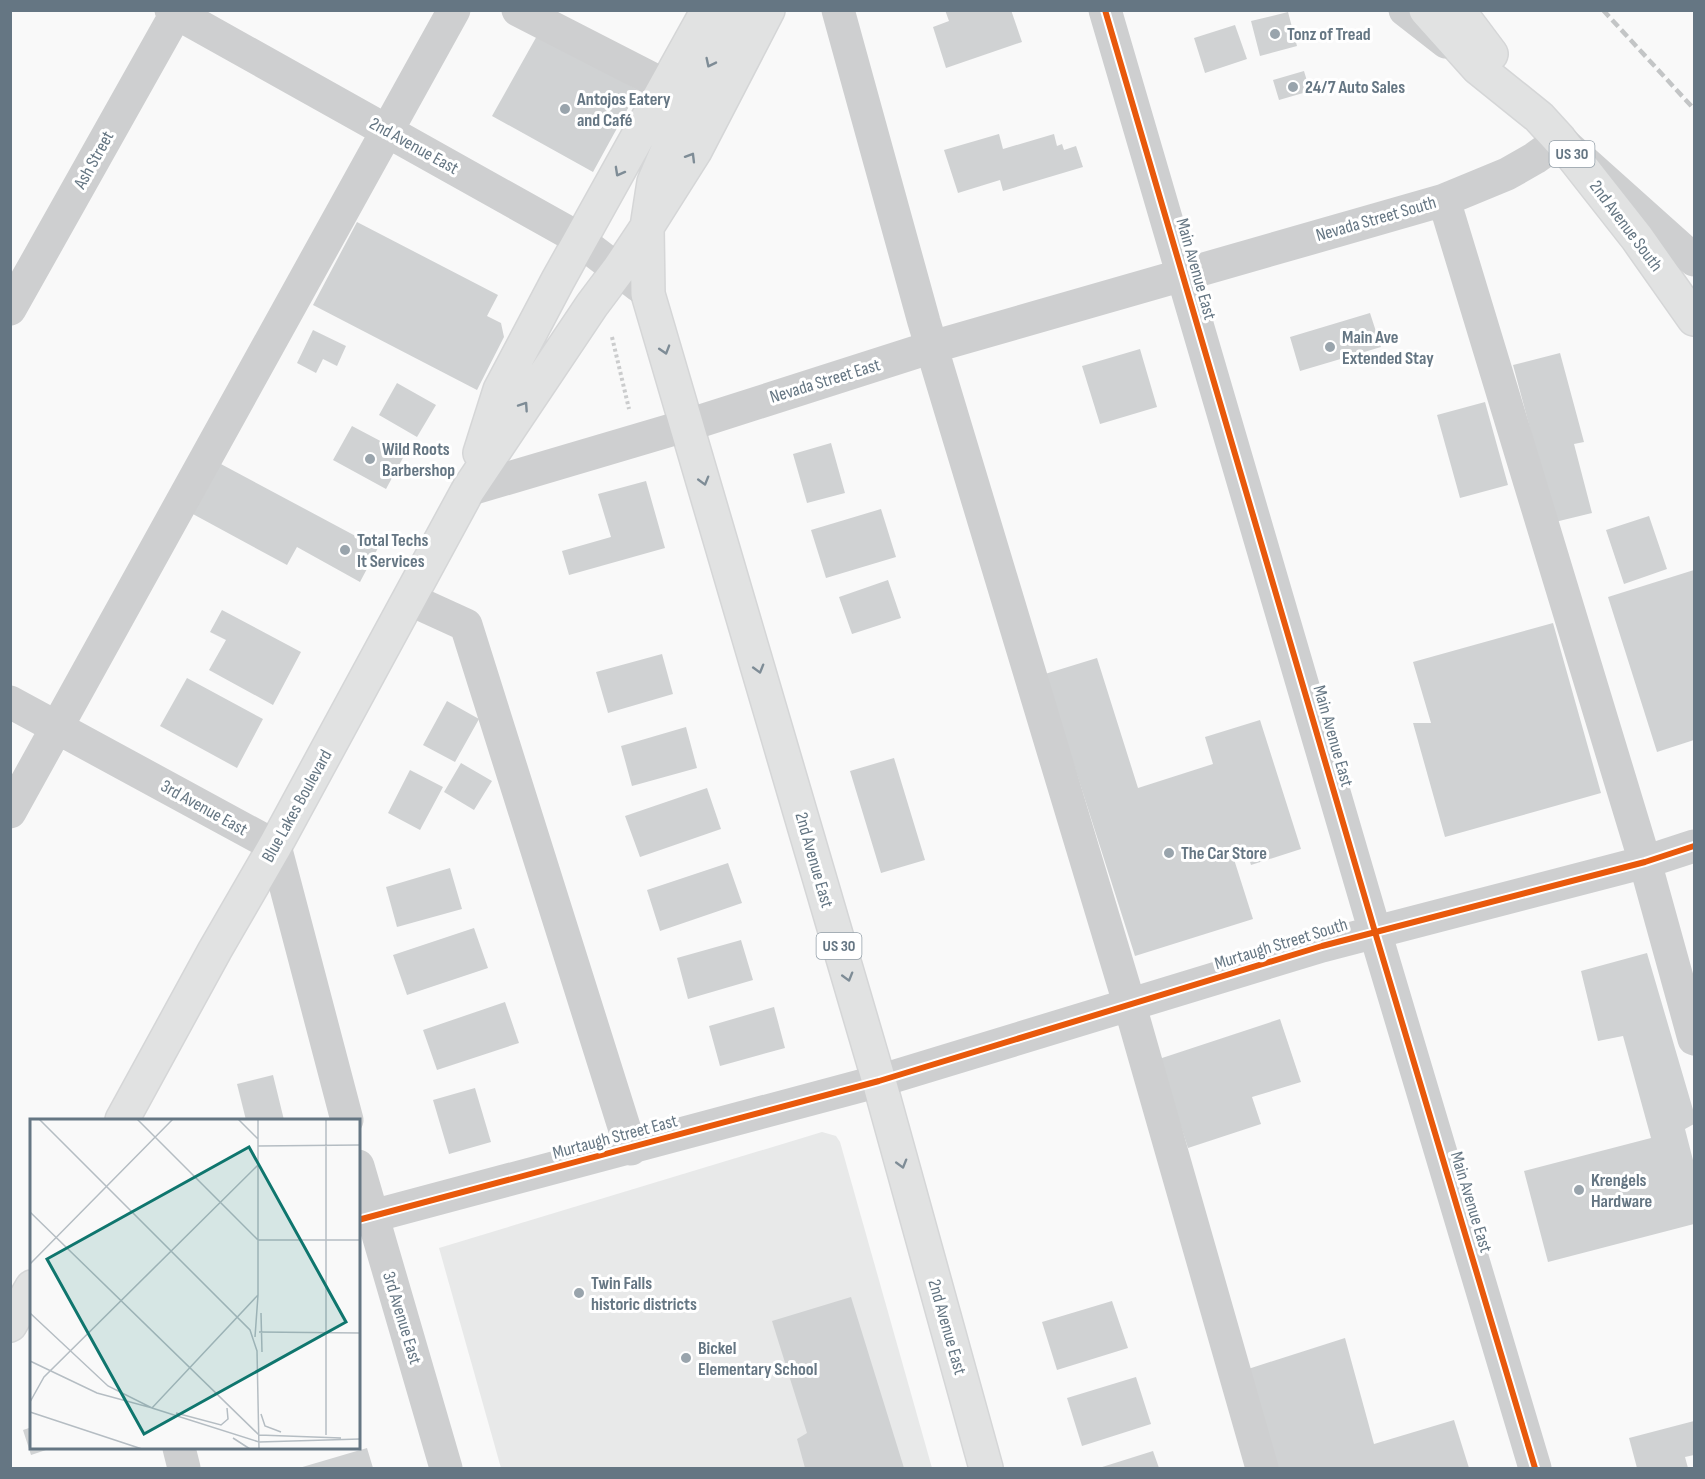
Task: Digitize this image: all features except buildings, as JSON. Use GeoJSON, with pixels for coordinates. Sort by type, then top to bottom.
{"type":"FeatureCollection","features":[{"type":"Feature","properties":{"kind":"main road"},"geometry":{"type":"LineString","coordinates":[[468,490],[500,390],[558,280],[708,10]]}},
{"type":"Feature","properties":{"kind":"main road","name":"2nd Avenue East"},"geometry":{"type":"LineString","coordinates":[[736,10],[675,133],[654,182],[647,227],[648,294],[879,1082],[986,1468]]}},
{"type":"Feature","properties":{"kind":"main road"},"geometry":{"type":"LineString","coordinates":[[468,490],[647,227],[694,151],[768,10]]}},
{"type":"Feature","properties":{"kind":"main road","name":"2nd Avenue South"},"geometry":{"type":"LineString","coordinates":[[1426,10],[1478,68],[1550,129],[1637,238],[1695,319]]}},
{"type":"Feature","properties":{"kind":"main road"},"geometry":{"type":"LineString","coordinates":[[1458,10],[1550,129]]}},
{"type":"Feature","properties":{"kind":"main road","name":"Blue Lakes Boulevard"},"geometry":{"type":"LineString","coordinates":[[123,1119],[275,846],[468,490]]}},
{"type":"Feature","properties":{"kind":"main road"},"geometry":{"type":"LineString","coordinates":[[10,1325],[30,1290]]}},
{"type":"Feature","properties":{"kind":"street"},"geometry":{"type":"LineString","coordinates":[[10,812],[454,10]]}},
{"type":"Feature","properties":{"kind":"street"},"geometry":{"type":"LineString","coordinates":[[518,10],[666,86]]}},
{"type":"Feature","properties":{"kind":"street"},"geometry":{"type":"LineString","coordinates":[[838,10],[932,347],[1130,1006],[1262,1468]]}},
{"type":"Feature","properties":{"kind":"street","name":"Main Avenue East"},"geometry":{"type":"LineString","coordinates":[[1105,10],[1375,932],[1535,1468]]}},
{"type":"Feature","properties":{"kind":"street"},"geometry":{"type":"LineString","coordinates":[[1405,10],[1478,68]]}},
{"type":"Feature","properties":{"kind":"street","name":"2nd Avenue East"},"geometry":{"type":"LineString","coordinates":[[175,11],[581,240],[648,294]]}},
{"type":"Feature","properties":{"kind":"street","name":"Ash Street"},"geometry":{"type":"LineString","coordinates":[[10,309],[175,11]]}},
{"type":"Feature","properties":{"kind":"street"},"geometry":{"type":"LineString","coordinates":[[1550,129],[1695,260]]}},
{"type":"Feature","properties":{"kind":"street","name":"Nevada Street South"},"geometry":{"type":"LineString","coordinates":[[1182,274],[1444,200],[1507,174],[1535,158],[1550,129]]}},
{"type":"Feature","properties":{"kind":"street"},"geometry":{"type":"LineString","coordinates":[[1444,200],[1645,862],[1695,1039]]}},
{"type":"Feature","properties":{"kind":"street","name":"Nevada Street East"},"geometry":{"type":"LineString","coordinates":[[468,490],[688,425],[932,347],[1182,274]]}},
{"type":"Feature","properties":{"kind":"street"},"geometry":{"type":"LineString","coordinates":[[409,598],[466,625],[631,1149]]}},
{"type":"Feature","properties":{"kind":"street","name":"3rd Avenue East"},"geometry":{"type":"LineString","coordinates":[[10,702],[275,846]]}},
{"type":"Feature","properties":{"kind":"street"},"geometry":{"type":"LineString","coordinates":[[275,846],[346,1119]]}},
{"type":"Feature","properties":{"kind":"street","name":"Murtaugh Street South"},"geometry":{"type":"LineString","coordinates":[[879,1082],[1322,946],[1645,862],[1695,846]]}},
{"type":"Feature","properties":{"kind":"street","name":"Murtaugh Street East"},"geometry":{"type":"LineString","coordinates":[[365,1219],[879,1082]]}},
{"type":"Feature","properties":{"kind":"street","name":"3rd Avenue East"},"geometry":{"type":"LineString","coordinates":[[360,1181],[365,1219],[446,1468]]}},
{"type":"Feature","properties":{"kind":"street"},"geometry":{"type":"LineString","coordinates":[[10,1331],[30,1326]]}},
{"type":"Feature","properties":{"kind":"street"},"geometry":{"type":"LineString","coordinates":[[178,1449],[184,1468]]}},
{"type":"Feature","properties":{"kind":"path"},"geometry":{"type":"LineString","coordinates":[[611,333],[630,415]]}},
{"type":"Feature","properties":{"kind":"shaded area","name":"Bickel Elementary School"},"geometry":{"type":"Polygon","coordinates":[[[822,1132],[836,1136],[840,1142],[932,1468],[501,1468],[439,1248],[822,1132]]]}},
{"type":"Feature","properties":{"kind":"railway"},"geometry":{"type":"LineString","coordinates":[[1603,10],[1694,109]]}},
{"type":"Feature","properties":{"kind":"cycle path"},"geometry":{"type":"LineString","coordinates":[[1105,10],[1375,932],[1535,1468]]}},
{"type":"Feature","properties":{"kind":"cycle path"},"geometry":{"type":"LineString","coordinates":[[360,1219],[879,1081],[1322,946],[1645,862],[1694,846]]}},
{"type":"Feature","properties":{"kind":"place","name":"Tonz of Tread"},"geometry":{"type":"Point","coordinates":[1275,34]}},
{"type":"Feature","properties":{"kind":"place","name":"24/7 Auto Sales"},"geometry":{"type":"Point","coordinates":[1293,87]}},
{"type":"Feature","properties":{"kind":"place","name":"Antojos Eatery and Café"},"geometry":{"type":"Point","coordinates":[565,109]}},
{"type":"Feature","properties":{"kind":"place","name":"Main Ave Extended Stay"},"geometry":{"type":"Point","coordinates":[1330,347]}},
{"type":"Feature","properties":{"kind":"place","name":"Wild Roots Barbershop"},"geometry":{"type":"Point","coordinates":[370,459]}},
{"type":"Feature","properties":{"kind":"place","name":"Total Techs It Services"},"geometry":{"type":"Point","coordinates":[345,550]}},
{"type":"Feature","properties":{"kind":"place","name":"The Car Store"},"geometry":{"type":"Point","coordinates":[1169,853]}},
{"type":"Feature","properties":{"kind":"place","name":"Krengels Hardware"},"geometry":{"type":"Point","coordinates":[1579,1190]}},
{"type":"Feature","properties":{"kind":"place","name":"Twin Falls historic districts"},"geometry":{"type":"Point","coordinates":[579,1293]}},
{"type":"Feature","properties":{"kind":"place","name":"Bickel Elementary School"},"geometry":{"type":"Point","coordinates":[686,1358]}}]}
